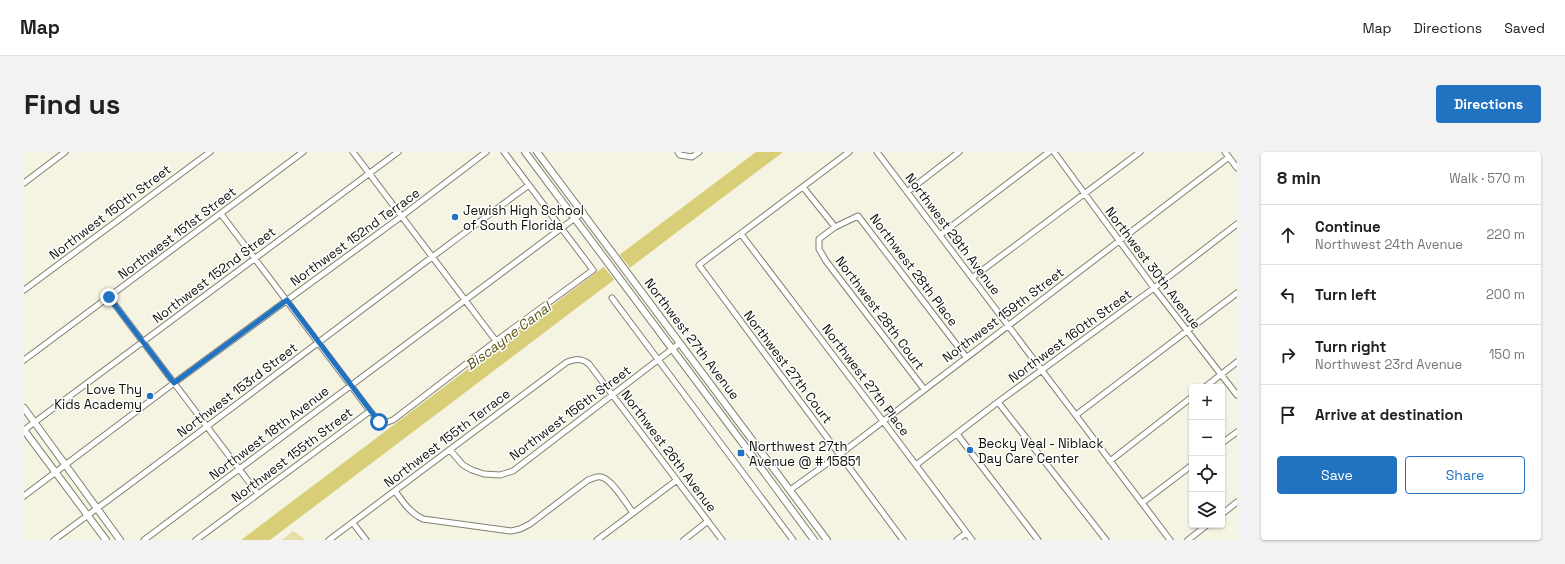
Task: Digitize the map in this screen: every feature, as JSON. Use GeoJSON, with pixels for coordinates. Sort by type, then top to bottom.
{"type":"FeatureCollection","features":[{"type":"Feature","properties":{"kind":"main road","name":"Northwest 27th Avenue"},"geometry":{"type":"LineString","coordinates":[[524,152],[814,540]]}},
{"type":"Feature","properties":{"kind":"main road","name":"Northwest 27th Avenue"},"geometry":{"type":"LineString","coordinates":[[537,152],[630,274],[827,540]]}},
{"type":"Feature","properties":{"kind":"main road"},"geometry":{"type":"LineString","coordinates":[[24,408],[120,540]]}},
{"type":"Feature","properties":{"kind":"main road"},"geometry":{"type":"LineString","coordinates":[[24,430],[106,540]]}},
{"type":"Feature","properties":{"kind":"main road"},"geometry":{"type":"LineString","coordinates":[[750,453],[756,455],[782,490],[790,490]]}},
{"type":"Feature","properties":{"kind":"street"},"geometry":{"type":"LineString","coordinates":[[24,183],[65,152]]}},
{"type":"Feature","properties":{"kind":"street","name":"Northwest 150th Street"},"geometry":{"type":"LineString","coordinates":[[24,290],[210,152]]}},
{"type":"Feature","properties":{"kind":"street","name":"Northwest 151st Street"},"geometry":{"type":"LineString","coordinates":[[24,360],[303,152]]}},
{"type":"Feature","properties":{"kind":"street"},"geometry":{"type":"LineString","coordinates":[[354,152],[496,341]]}},
{"type":"Feature","properties":{"kind":"street","name":"Northwest 152nd Street"},"geometry":{"type":"LineString","coordinates":[[24,430],[398,152]]}},
{"type":"Feature","properties":{"kind":"street","name":"Northwest 152nd Terrace"},"geometry":{"type":"LineString","coordinates":[[24,496],[486,152]]}},
{"type":"Feature","properties":{"kind":"street"},"geometry":{"type":"LineString","coordinates":[[504,152],[561,228]]}},
{"type":"Feature","properties":{"kind":"street"},"geometry":{"type":"LineString","coordinates":[[679,154],[692,157],[699,152]]}},
{"type":"Feature","properties":{"kind":"street"},"geometry":{"type":"LineString","coordinates":[[741,234],[849,152]]}},
{"type":"Feature","properties":{"kind":"street","name":"Northwest 29th Avenue"},"geometry":{"type":"LineString","coordinates":[[877,152],[1170,540]]}},
{"type":"Feature","properties":{"kind":"street"},"geometry":{"type":"LineString","coordinates":[[907,192],[959,152]]}},
{"type":"Feature","properties":{"kind":"street"},"geometry":{"type":"LineString","coordinates":[[940,235],[1049,152]]}},
{"type":"Feature","properties":{"kind":"street","name":"Northwest 30th Avenue"},"geometry":{"type":"LineString","coordinates":[[1054,152],[1186,331],[1237,395]]}},
{"type":"Feature","properties":{"kind":"street"},"geometry":{"type":"LineString","coordinates":[[972,278],[1140,152]]}},
{"type":"Feature","properties":{"kind":"street"},"geometry":{"type":"LineString","coordinates":[[1225,152],[1237,168]]}},
{"type":"Feature","properties":{"kind":"street","name":"Northwest 159th Street"},"geometry":{"type":"LineString","coordinates":[[790,490],[839,455],[1229,157]]}},
{"type":"Feature","properties":{"kind":"street","name":"Northwest 153rd Street"},"geometry":{"type":"LineString","coordinates":[[54,540],[529,185]]}},
{"type":"Feature","properties":{"kind":"street"},"geometry":{"type":"LineString","coordinates":[[803,187],[835,227]]}},
{"type":"Feature","properties":{"kind":"street","name":"Northwest 18th Avenue"},"geometry":{"type":"LineString","coordinates":[[144,540],[583,212]]}},
{"type":"Feature","properties":{"kind":"street"},"geometry":{"type":"LineString","coordinates":[[221,214],[352,385],[370,411]]}},
{"type":"Feature","properties":{"kind":"street","name":"Northwest 28th Place"},"geometry":{"type":"LineString","coordinates":[[835,227],[858,216],[966,357]]}},
{"type":"Feature","properties":{"kind":"street","name":"Northwest 160th Street"},"geometry":{"type":"LineString","coordinates":[[916,465],[998,402],[1154,288],[1237,224]]}},
{"type":"Feature","properties":{"kind":"street","name":"Northwest 28th Court"},"geometry":{"type":"LineString","coordinates":[[835,227],[819,239],[819,249],[826,261],[924,389]]}},
{"type":"Feature","properties":{"kind":"street","name":"Northwest 155th Street"},"geometry":{"type":"LineString","coordinates":[[196,540],[370,411],[379,422],[384,423],[393,420],[496,341],[593,270],[561,228]]}},
{"type":"Feature","properties":{"kind":"street","name":"Northwest 27th Court"},"geometry":{"type":"LineString","coordinates":[[741,234],[699,265],[903,540]]}},
{"type":"Feature","properties":{"kind":"street","name":"Northwest 27th Place"},"geometry":{"type":"LineString","coordinates":[[741,234],[883,420],[972,540]]}},
{"type":"Feature","properties":{"kind":"street"},"geometry":{"type":"LineString","coordinates":[[1076,415],[1237,293]]}},
{"type":"Feature","properties":{"kind":"street"},"geometry":{"type":"LineString","coordinates":[[109,297],[258,494]]}},
{"type":"Feature","properties":{"kind":"street"},"geometry":{"type":"LineString","coordinates":[[612,298],[793,540]]}},
{"type":"Feature","properties":{"kind":"street","name":"Northwest 156th Street"},"geometry":{"type":"LineString","coordinates":[[450,450],[463,465],[484,474],[500,475],[513,471],[680,342]]}},
{"type":"Feature","properties":{"kind":"street","name":"Northwest 155th Terrace"},"geometry":{"type":"LineString","coordinates":[[329,540],[567,362],[575,359],[581,359]]}},
{"type":"Feature","properties":{"kind":"street","name":"Northwest 26th Avenue"},"geometry":{"type":"LineString","coordinates":[[581,359],[589,364],[613,394],[722,540]]}},
{"type":"Feature","properties":{"kind":"street"},"geometry":{"type":"LineString","coordinates":[[1209,384],[1237,362]]}},
{"type":"Feature","properties":{"kind":"street"},"geometry":{"type":"LineString","coordinates":[[1110,461],[1189,399]]}},
{"type":"Feature","properties":{"kind":"street"},"geometry":{"type":"LineString","coordinates":[[998,402],[1106,540]]}},
{"type":"Feature","properties":{"kind":"street"},"geometry":{"type":"LineString","coordinates":[[1225,441],[1237,432]]}},
{"type":"Feature","properties":{"kind":"street"},"geometry":{"type":"LineString","coordinates":[[957,434],[1038,540]]}},
{"type":"Feature","properties":{"kind":"street"},"geometry":{"type":"LineString","coordinates":[[1142,503],[1189,468]]}},
{"type":"Feature","properties":{"kind":"street"},"geometry":{"type":"LineString","coordinates":[[395,491],[409,510],[416,516],[423,519],[511,531],[520,529],[530,524],[588,480],[601,477],[608,480],[614,486],[633,513]]}},
{"type":"Feature","properties":{"kind":"street"},"geometry":{"type":"LineString","coordinates":[[597,540],[677,480]]}},
{"type":"Feature","properties":{"kind":"street"},"geometry":{"type":"LineString","coordinates":[[1225,512],[1237,502]]}},
{"type":"Feature","properties":{"kind":"street"},"geometry":{"type":"LineString","coordinates":[[684,540],[708,521]]}},
{"type":"Feature","properties":{"kind":"street"},"geometry":{"type":"LineString","coordinates":[[353,523],[366,540]]}},
{"type":"Feature","properties":{"kind":"street"},"geometry":{"type":"LineString","coordinates":[[1188,540],[1204,528]]}},
{"type":"Feature","properties":{"kind":"street"},"geometry":{"type":"LineString","coordinates":[[957,540],[966,533]]}},
{"type":"Feature","properties":{"kind":"shaded area"},"geometry":{"type":"Polygon","coordinates":[[[756,152],[783,152],[270,540],[241,540],[756,152]]]}},
{"type":"Feature","properties":{"kind":"shaded area"},"geometry":{"type":"Polygon","coordinates":[[[293,531],[306,540],[282,540],[293,531]]]}},
{"type":"Feature","properties":{"kind":"pier"},"geometry":{"type":"Polygon","coordinates":[[[619,254],[632,270],[616,282],[603,266],[619,254]]]}},
{"type":"Feature","properties":{"kind":"place","name":"Jewish High School of South Florida"},"geometry":{"type":"Point","coordinates":[455,217]}},
{"type":"Feature","properties":{"kind":"place","name":"Love Thy Kids Academy"},"geometry":{"type":"Point","coordinates":[150,396]}},
{"type":"Feature","properties":{"kind":"place","name":"Becky Veal - Niblack Day Care Center"},"geometry":{"type":"Point","coordinates":[970,450]}},
{"type":"Feature","properties":{"kind":"place","name":"Northwest 27th Avenue @ # 15851"},"geometry":{"type":"Point","coordinates":[741,453]}},
{"type":"Feature","properties":{"kind":"route"},"geometry":{"type":"LineString","coordinates":[[109,297],[174,383],[287,300],[379,422]]}},
{"type":"Feature","properties":{"kind":"water label","name":"Biscayne Canal"},"geometry":{"type":"Point","coordinates":[508,336]}}]}
